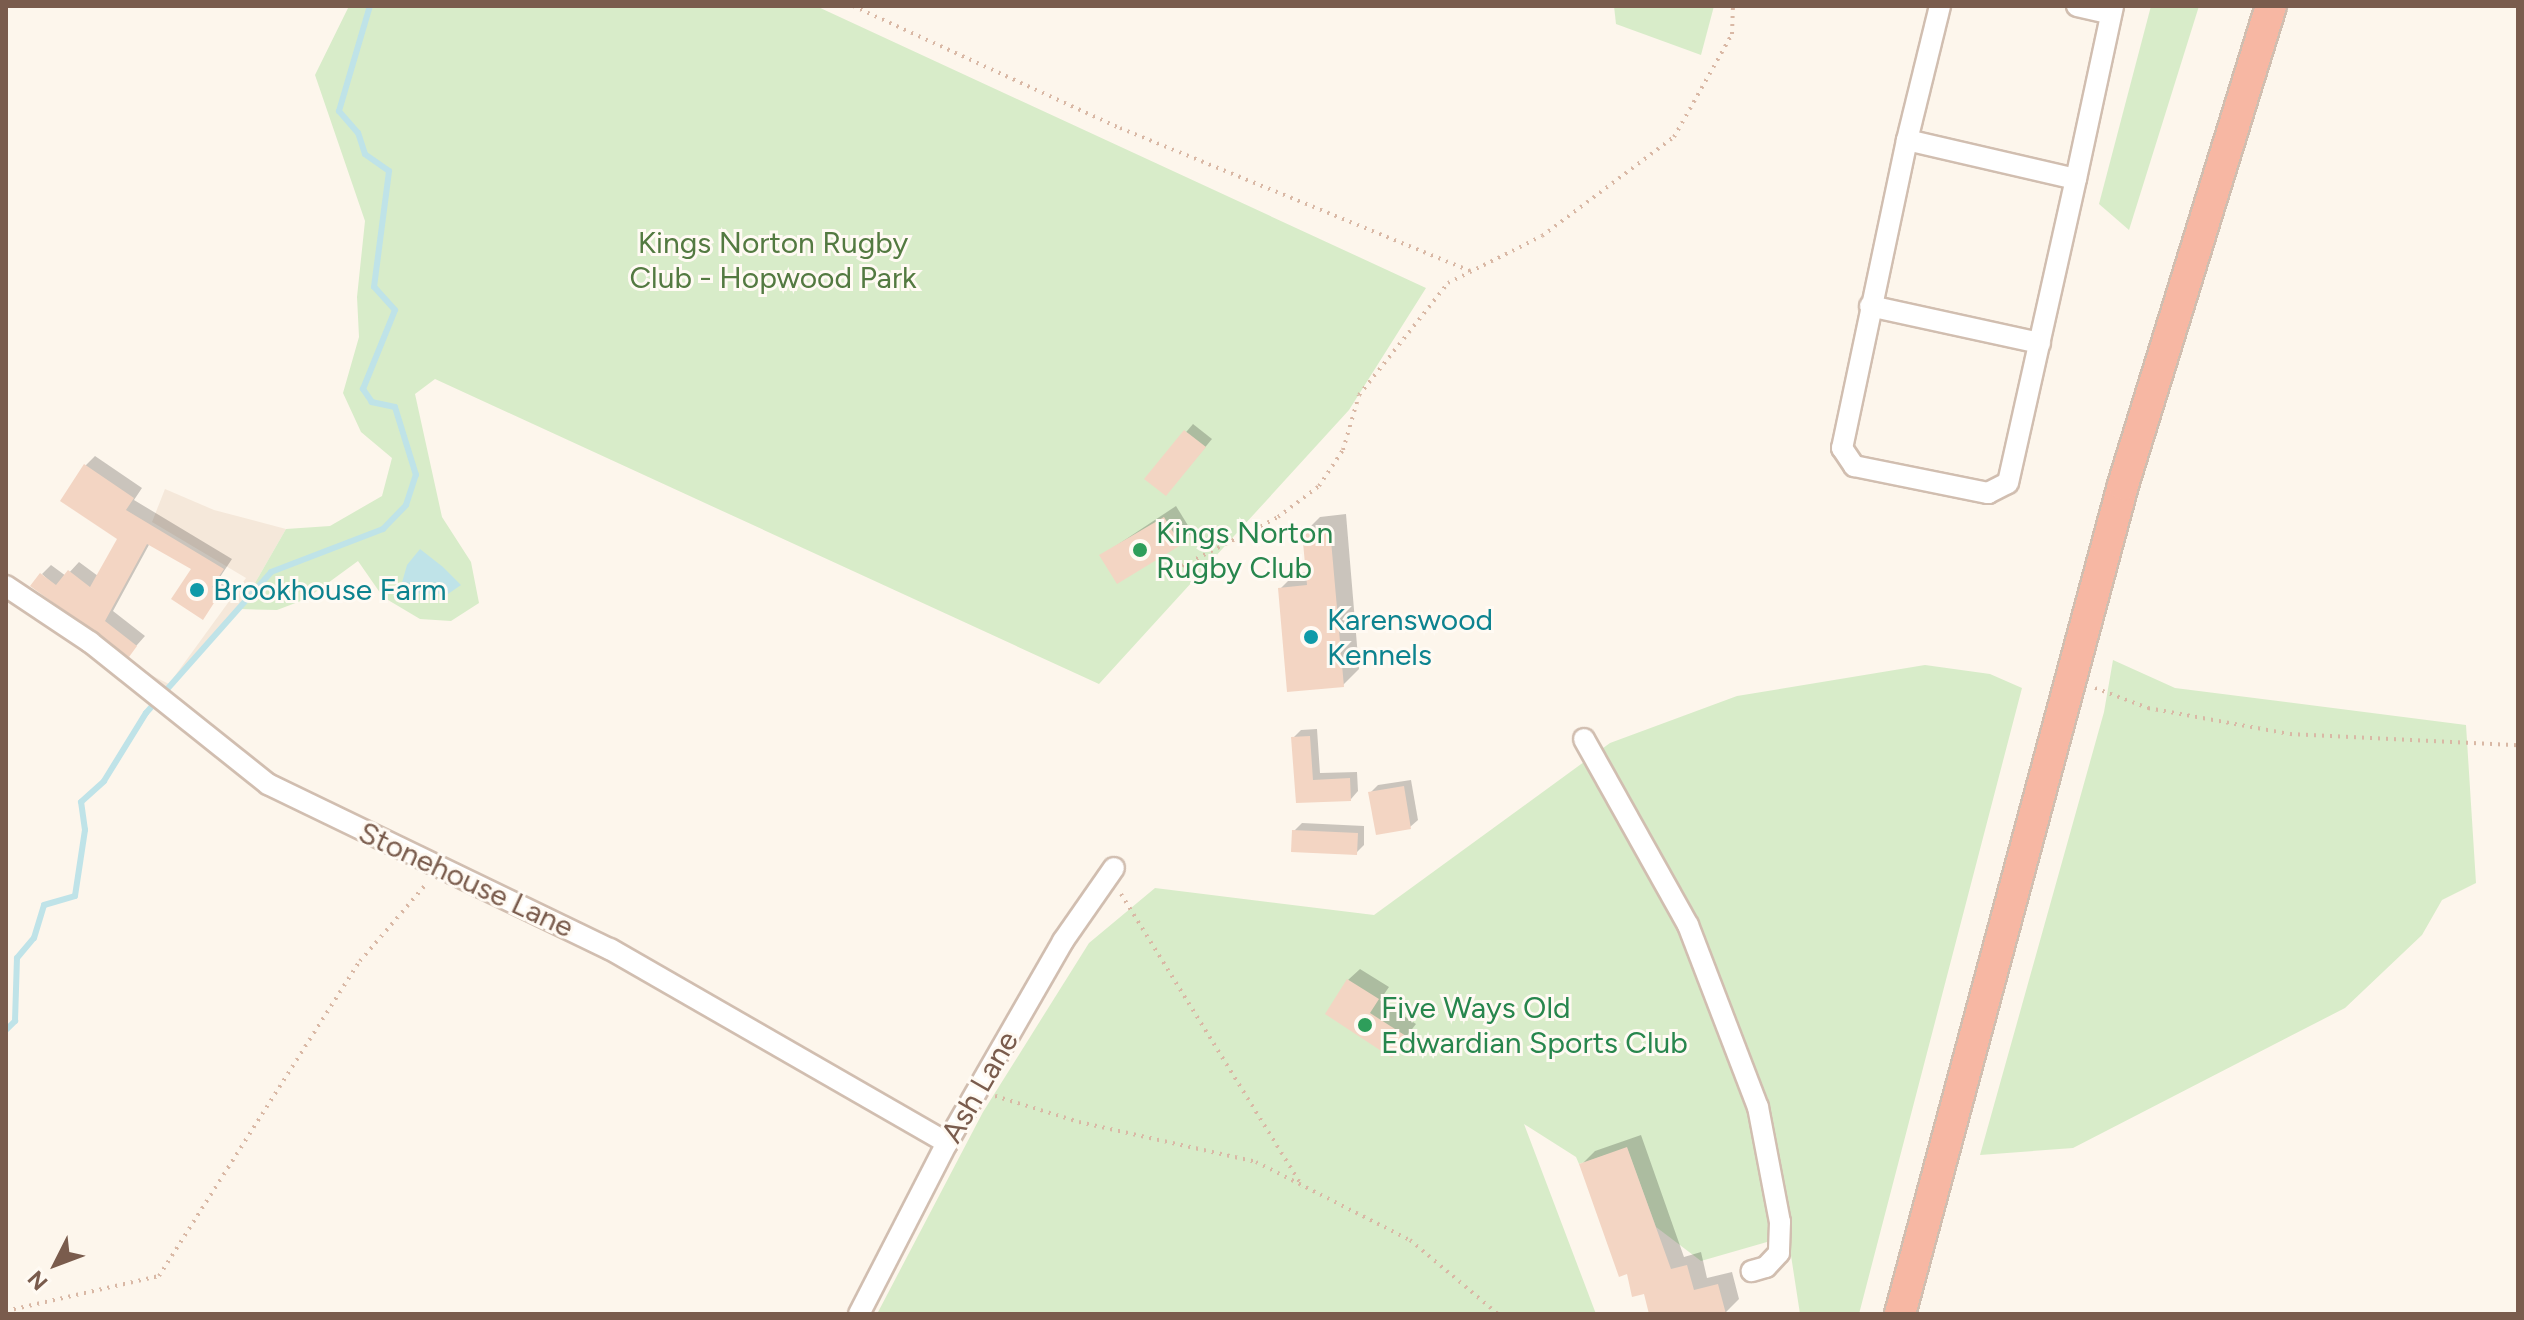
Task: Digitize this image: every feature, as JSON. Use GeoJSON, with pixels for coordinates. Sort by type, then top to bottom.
{"type":"FeatureCollection","features":[{"type":"Feature","properties":{"kind":"highway"},"geometry":{"type":"LineString","coordinates":[[1900,1314],[1990,964],[2072,679],[2123,485],[2271,6]]}},
{"type":"Feature","properties":{"kind":"street"},"geometry":{"type":"LineString","coordinates":[[1940,6],[1870,306],[1842,448],[1854,466],[1988,493],[2008,483],[2112,10],[2077,6]]}},
{"type":"Feature","properties":{"kind":"street"},"geometry":{"type":"LineString","coordinates":[[1907,140],[2076,179]]}},
{"type":"Feature","properties":{"kind":"street"},"geometry":{"type":"LineString","coordinates":[[1870,306],[2040,343]]}},
{"type":"Feature","properties":{"kind":"street","name":"Stonehouse Lane"},"geometry":{"type":"LineString","coordinates":[[6,586],[90,642],[268,784],[610,949],[947,1143]]}},
{"type":"Feature","properties":{"kind":"street"},"geometry":{"type":"LineString","coordinates":[[1584,739],[1688,925],[1758,1107],[1780,1222],[1775,1261],[1752,1271]]}},
{"type":"Feature","properties":{"kind":"street","name":"Ash Lane"},"geometry":{"type":"LineString","coordinates":[[859,1314],[947,1143],[1063,941],[1114,868]]}},
{"type":"Feature","properties":{"kind":"path"},"geometry":{"type":"LineString","coordinates":[[853,6],[1120,128],[1470,271]]}},
{"type":"Feature","properties":{"kind":"path"},"geometry":{"type":"LineString","coordinates":[[1182,566],[1310,495],[1343,450],[1359,395],[1431,302],[1470,271],[1542,236],[1674,137],[1732,34],[1733,6]]}},
{"type":"Feature","properties":{"kind":"path"},"geometry":{"type":"LineString","coordinates":[[2072,679],[2148,708],[2290,734],[2518,745]]}},
{"type":"Feature","properties":{"kind":"path"},"geometry":{"type":"LineString","coordinates":[[6,1311],[159,1276],[360,961],[426,883],[436,864]]}},
{"type":"Feature","properties":{"kind":"path"},"geometry":{"type":"LineString","coordinates":[[1114,868],[1124,902],[1303,1188]]}},
{"type":"Feature","properties":{"kind":"path"},"geometry":{"type":"LineString","coordinates":[[979,1089],[1079,1122],[1256,1162],[1410,1240],[1498,1314]]}},
{"type":"Feature","properties":{"kind":"shaded area"},"geometry":{"type":"Polygon","coordinates":[[[165,489],[214,510],[286,529],[240,609],[168,689],[131,665],[169,684],[246,578],[152,522],[165,489]]]}},
{"type":"Feature","properties":{"kind":"green space","name":"Kings Norton Rugby Club - Hopwood Park"},"geometry":{"type":"Polygon","coordinates":[[[349,6],[816,6],[1426,288],[1349,410],[1099,684],[435,379],[415,394],[442,517],[471,562],[479,603],[451,621],[420,619],[383,597],[358,561],[306,599],[277,610],[240,609],[286,529],[330,526],[382,496],[392,458],[361,432],[343,393],[359,337],[357,297],[365,221],[315,75],[349,6]]]}},
{"type":"Feature","properties":{"kind":"green space"},"geometry":{"type":"Polygon","coordinates":[[[1614,6],[1714,6],[1701,55],[1616,24],[1614,6]]]}},
{"type":"Feature","properties":{"kind":"green space"},"geometry":{"type":"Polygon","coordinates":[[[2151,6],[2199,6],[2129,230],[2099,204],[2151,6]]]}},
{"type":"Feature","properties":{"kind":"green space"},"geometry":{"type":"Polygon","coordinates":[[[2113,660],[2175,688],[2466,725],[2476,883],[2442,900],[2422,935],[2345,1008],[2073,1148],[1980,1155],[2104,712],[2113,660]]]}},
{"type":"Feature","properties":{"kind":"green space"},"geometry":{"type":"Polygon","coordinates":[[[1925,665],[1990,674],[2022,688],[1859,1314],[1800,1314],[1788,1236],[1701,1261],[1656,1227],[1627,1148],[1579,1164],[1576,1157],[1524,1124],[1596,1314],[877,1314],[983,1112],[1089,943],[1155,888],[1374,915],[1610,743],[1737,696],[1925,665]]]}},
{"type":"Feature","properties":{"kind":"water"},"geometry":{"type":"Polygon","coordinates":[[[420,549],[461,585],[448,594],[399,593],[407,565],[420,549]]]}},
{"type":"Feature","properties":{"kind":"building"},"geometry":{"type":"Polygon","coordinates":[[[1184,430],[1206,447],[1166,496],[1144,479],[1184,430]]]}},
{"type":"Feature","properties":{"kind":"building"},"geometry":{"type":"Polygon","coordinates":[[[84,464],[134,498],[126,510],[224,569],[212,587],[221,592],[203,620],[171,599],[191,569],[147,544],[105,621],[137,646],[129,657],[30,586],[40,573],[56,585],[68,570],[90,587],[117,539],[60,501],[84,464]]]}},
{"type":"Feature","properties":{"kind":"building","name":"Kings Norton Rugby Club"},"geometry":{"type":"Polygon","coordinates":[[[1164,517],[1181,545],[1117,584],[1099,555],[1164,517]]]}},
{"type":"Feature","properties":{"kind":"building","name":"Karenswood Kennels"},"geometry":{"type":"Polygon","coordinates":[[[1330,529],[1344,687],[1287,692],[1278,588],[1307,585],[1302,532],[1330,529]]]}},
{"type":"Feature","properties":{"kind":"building"},"geometry":{"type":"Polygon","coordinates":[[[1310,736],[1313,780],[1350,778],[1351,801],[1296,803],[1291,737],[1310,736]]]}},
{"type":"Feature","properties":{"kind":"building"},"geometry":{"type":"Polygon","coordinates":[[[1404,786],[1411,829],[1376,835],[1368,792],[1404,786]]]}},
{"type":"Feature","properties":{"kind":"building"},"geometry":{"type":"Polygon","coordinates":[[[1292,830],[1358,833],[1357,855],[1291,852],[1292,830]]]}},
{"type":"Feature","properties":{"kind":"building","name":"Five Ways Old Edwardian Sports Club"},"geometry":{"type":"Polygon","coordinates":[[[1347,979],[1379,999],[1370,1013],[1406,1036],[1392,1058],[1325,1014],[1347,979]]]}},
{"type":"Feature","properties":{"kind":"building"},"geometry":{"type":"Polygon","coordinates":[[[1627,1147],[1671,1269],[1687,1265],[1694,1290],[1718,1284],[1726,1314],[1649,1314],[1644,1294],[1632,1297],[1627,1274],[1619,1277],[1579,1164],[1627,1147]]]}},
{"type":"Feature","properties":{"kind":"waterway"},"geometry":{"type":"LineString","coordinates":[[6,1030],[15,1021],[17,958],[34,938],[44,905],[75,896],[85,830],[81,802],[104,781],[146,713],[271,572],[383,529],[406,505],[416,475],[395,407],[372,402],[363,389],[395,310],[374,287],[389,171],[365,154],[358,133],[339,111],[370,6]]}},
{"type":"Feature","properties":{"kind":"place","name":"Kings Norton Rugby Club"},"geometry":{"type":"Point","coordinates":[1140,550]}},
{"type":"Feature","properties":{"kind":"place","name":"Brookhouse Farm"},"geometry":{"type":"Point","coordinates":[197,590]}},
{"type":"Feature","properties":{"kind":"place","name":"Karenswood Kennels"},"geometry":{"type":"Point","coordinates":[1311,637]}},
{"type":"Feature","properties":{"kind":"place","name":"Five Ways Old Edwardian Sports Club"},"geometry":{"type":"Point","coordinates":[1365,1025]}}]}
